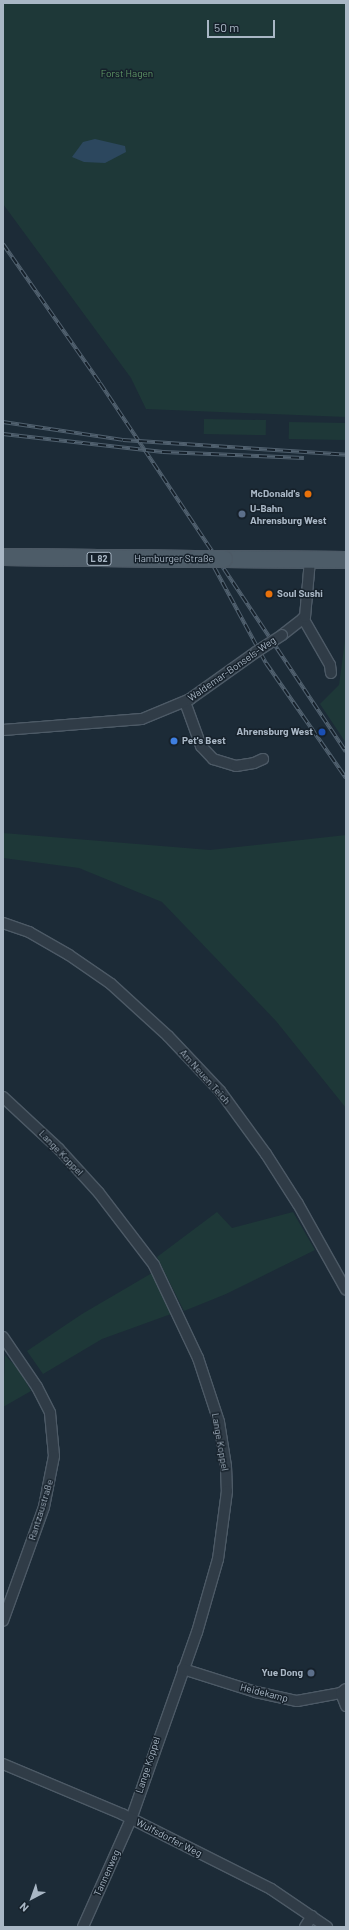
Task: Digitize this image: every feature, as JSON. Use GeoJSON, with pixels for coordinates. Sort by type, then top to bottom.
{"type":"FeatureCollection","features":[{"type":"Feature","properties":{"kind":"main road","name":"Hamburger Straße"},"geometry":{"type":"LineString","coordinates":[[3,557],[346,560]]}},
{"type":"Feature","properties":{"kind":"street"},"geometry":{"type":"LineString","coordinates":[[310,560],[307,606],[303,618],[321,647],[331,673]]}},
{"type":"Feature","properties":{"kind":"street","name":"Waldemar-Bonsels-Weg"},"geometry":{"type":"LineString","coordinates":[[3,730],[130,722],[155,715],[185,702],[282,635],[303,618]]}},
{"type":"Feature","properties":{"kind":"street"},"geometry":{"type":"LineString","coordinates":[[185,702],[201,746],[213,759],[236,766],[263,759]]}},
{"type":"Feature","properties":{"kind":"street","name":"Am Neuen Teich"},"geometry":{"type":"LineString","coordinates":[[3,924],[29,932],[69,955],[111,984],[168,1036],[220,1091],[266,1154],[298,1204],[346,1290]]}},
{"type":"Feature","properties":{"kind":"street","name":"Lange Koppel"},"geometry":{"type":"LineString","coordinates":[[3,1097],[69,1160],[99,1193],[154,1265],[198,1358],[219,1422],[226,1466],[224,1524],[212,1581],[131,1819]]}},
{"type":"Feature","properties":{"kind":"street","name":"Rantzaustraße"},"geometry":{"type":"LineString","coordinates":[[3,1337],[36,1387],[50,1413],[54,1456],[44,1507],[3,1621]]}},
{"type":"Feature","properties":{"kind":"street","name":"Heidekamp"},"geometry":{"type":"LineString","coordinates":[[183,1669],[278,1698],[297,1701],[344,1691]]}},
{"type":"Feature","properties":{"kind":"street"},"geometry":{"type":"LineString","coordinates":[[344,1691],[346,1706]]}},
{"type":"Feature","properties":{"kind":"street","name":"Wulfsdorfer Weg"},"geometry":{"type":"LineString","coordinates":[[3,1764],[83,1796],[271,1889],[327,1927]]}},
{"type":"Feature","properties":{"kind":"street","name":"Tannenweg"},"geometry":{"type":"LineString","coordinates":[[82,1927],[131,1819]]}},
{"type":"Feature","properties":{"kind":"street"},"geometry":{"type":"LineString","coordinates":[[305,1927],[312,1916]]}},
{"type":"Feature","properties":{"kind":"green space","name":"Forst Hagen"},"geometry":{"type":"Polygon","coordinates":[[[3,3],[346,3],[346,417],[146,409],[131,378],[3,204],[3,3]]]}},
{"type":"Feature","properties":{"kind":"green space"},"geometry":{"type":"Polygon","coordinates":[[[204,419],[266,420],[266,435],[204,434],[204,419]]]}},
{"type":"Feature","properties":{"kind":"green space"},"geometry":{"type":"Polygon","coordinates":[[[289,422],[346,423],[346,440],[289,439],[289,422]]]}},
{"type":"Feature","properties":{"kind":"green space"},"geometry":{"type":"Polygon","coordinates":[[[346,633],[346,743],[320,704],[339,685],[346,633]]]}},
{"type":"Feature","properties":{"kind":"green space"},"geometry":{"type":"Polygon","coordinates":[[[3,833],[210,850],[346,835],[346,1108],[276,1021],[162,902],[79,868],[3,858],[3,833]]]}},
{"type":"Feature","properties":{"kind":"green space"},"geometry":{"type":"Polygon","coordinates":[[[217,1212],[232,1228],[293,1212],[315,1250],[226,1294],[184,1311],[157,1257],[217,1212]]]}},
{"type":"Feature","properties":{"kind":"green space"},"geometry":{"type":"Polygon","coordinates":[[[152,1273],[171,1314],[102,1339],[43,1374],[27,1351],[82,1314],[152,1273]]]}},
{"type":"Feature","properties":{"kind":"green space"},"geometry":{"type":"Polygon","coordinates":[[[5,1355],[19,1370],[31,1391],[3,1407],[5,1355]]]}},
{"type":"Feature","properties":{"kind":"water"},"geometry":{"type":"Polygon","coordinates":[[[95,139],[125,146],[126,152],[105,163],[84,162],[72,157],[83,142],[95,139]]]}},
{"type":"Feature","properties":{"kind":"railway"},"geometry":{"type":"LineString","coordinates":[[3,244],[100,383],[346,752]]}},
{"type":"Feature","properties":{"kind":"railway"},"geometry":{"type":"LineString","coordinates":[[3,422],[123,440],[346,455]]}},
{"type":"Feature","properties":{"kind":"railway"},"geometry":{"type":"LineString","coordinates":[[3,434],[163,452],[304,458]]}},
{"type":"Feature","properties":{"kind":"railway"},"geometry":{"type":"LineString","coordinates":[[207,554],[266,663],[346,778]]}},
{"type":"Feature","properties":{"kind":"place","name":"McDonald's"},"geometry":{"type":"Point","coordinates":[308,494]}},
{"type":"Feature","properties":{"kind":"place","name":"U-Bahn Ahrensburg West"},"geometry":{"type":"Point","coordinates":[242,514]}},
{"type":"Feature","properties":{"kind":"place","name":"Soul Sushi"},"geometry":{"type":"Point","coordinates":[269,594]}},
{"type":"Feature","properties":{"kind":"place","name":"Ahrensburg West"},"geometry":{"type":"Point","coordinates":[322,732]}},
{"type":"Feature","properties":{"kind":"place","name":"Pet's Best"},"geometry":{"type":"Point","coordinates":[174,741]}},
{"type":"Feature","properties":{"kind":"place","name":"Yue Dong"},"geometry":{"type":"Point","coordinates":[311,1673]}}]}
